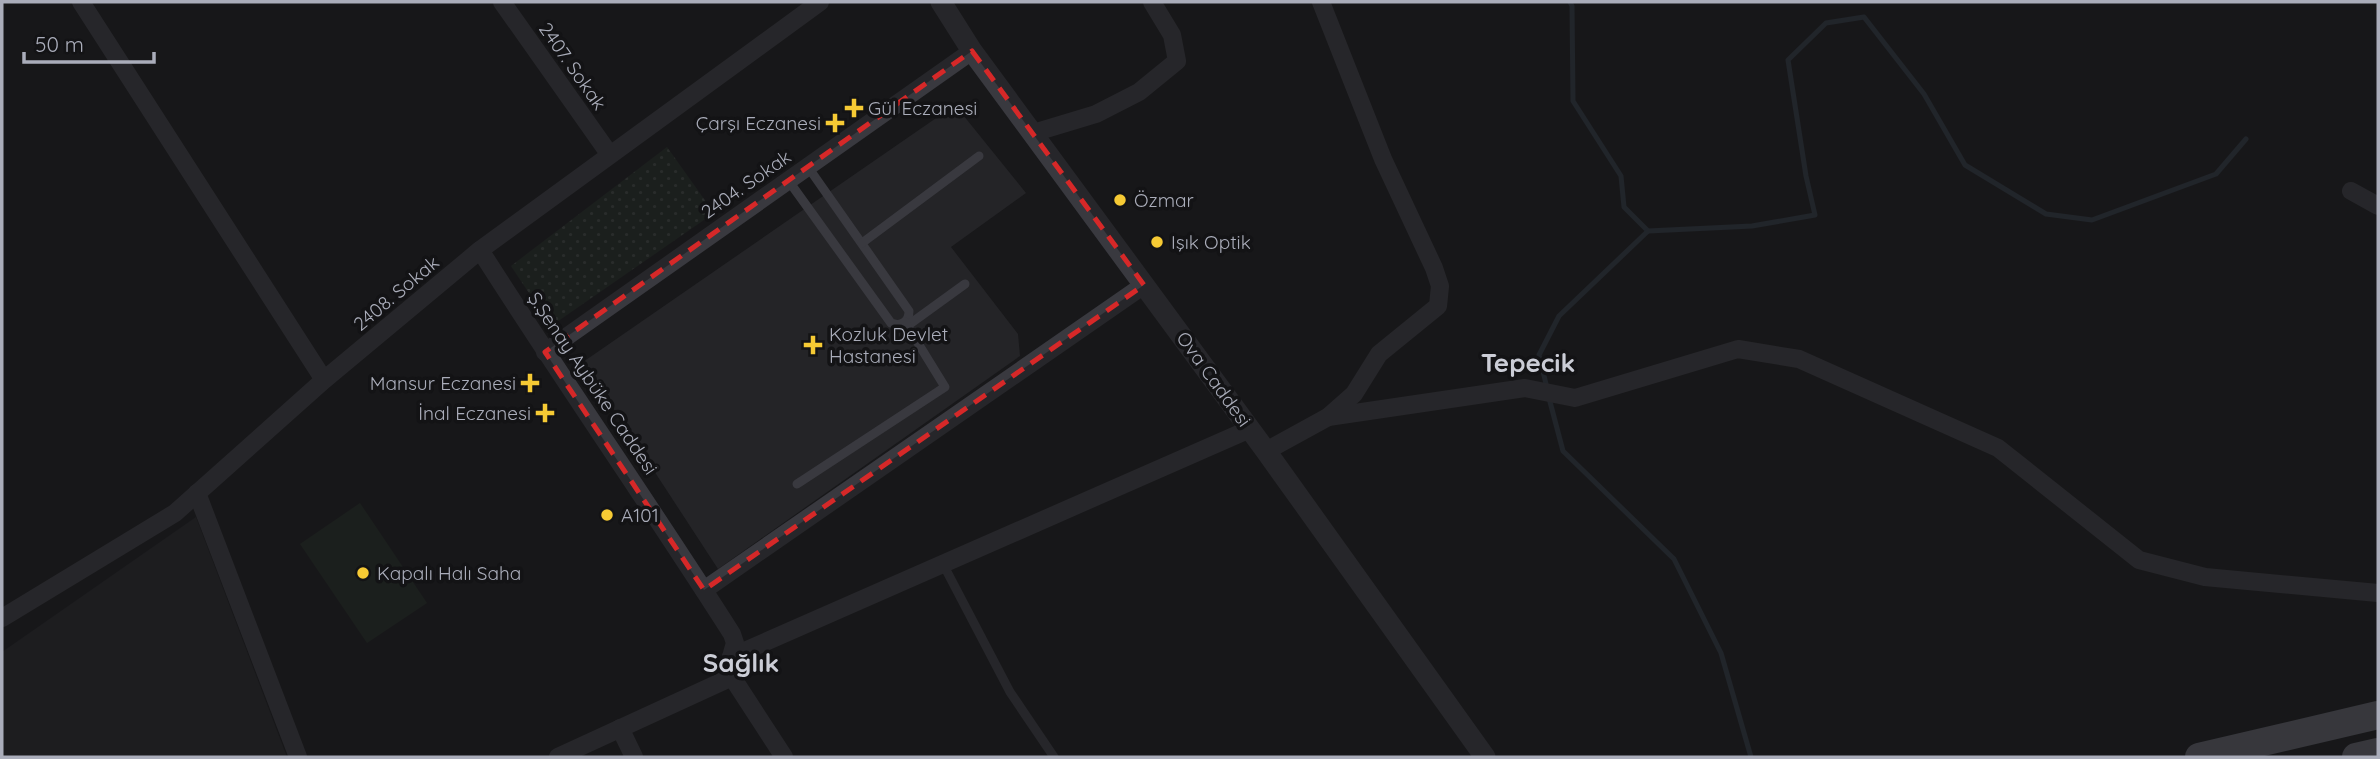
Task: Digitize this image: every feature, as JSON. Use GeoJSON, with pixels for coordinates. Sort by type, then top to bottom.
{"type":"FeatureCollection","features":[{"type":"Feature","properties":{"kind":"highway"},"geometry":{"type":"LineString","coordinates":[[2199,757],[2378,715]]}},
{"type":"Feature","properties":{"kind":"highway"},"geometry":{"type":"LineString","coordinates":[[2356,757],[2378,752]]}},
{"type":"Feature","properties":{"kind":"street"},"geometry":{"type":"LineString","coordinates":[[81,2],[324,380]]}},
{"type":"Feature","properties":{"kind":"street","name":"2407. Sokak"},"geometry":{"type":"LineString","coordinates":[[502,2],[610,155]]}},
{"type":"Feature","properties":{"kind":"street","name":"2408. Sokak"},"geometry":{"type":"LineString","coordinates":[[2,618],[175,513],[324,380],[480,250],[820,2]]}},
{"type":"Feature","properties":{"kind":"street","name":"Ova Caddesi"},"geometry":{"type":"LineString","coordinates":[[941,2],[972,51],[1266,451],[1485,757]]}},
{"type":"Feature","properties":{"kind":"street"},"geometry":{"type":"LineString","coordinates":[[1033,134],[1096,114],[1139,92],[1177,61],[1172,35],[1152,2]]}},
{"type":"Feature","properties":{"kind":"street"},"geometry":{"type":"LineString","coordinates":[[1266,451],[1328,417],[1354,394],[1379,354],[1438,306],[1440,286],[1383,159],[1321,2]]}},
{"type":"Feature","properties":{"kind":"street","name":"2404. Sokak"},"geometry":{"type":"LineString","coordinates":[[545,352],[972,51]]}},
{"type":"Feature","properties":{"kind":"street"},"geometry":{"type":"LineString","coordinates":[[2351,191],[2378,205]]}},
{"type":"Feature","properties":{"kind":"street","name":"Ş.Şenay Aybüke Caddesi"},"geometry":{"type":"LineString","coordinates":[[480,250],[732,634],[735,643],[731,657],[732,677]]}},
{"type":"Feature","properties":{"kind":"street"},"geometry":{"type":"LineString","coordinates":[[704,590],[1144,285]]}},
{"type":"Feature","properties":{"kind":"street"},"geometry":{"type":"LineString","coordinates":[[1328,417],[1525,388],[1575,398],[1738,349],[1798,359],[1998,448],[2139,559],[2205,577],[2378,593]]}},
{"type":"Feature","properties":{"kind":"street"},"geometry":{"type":"LineString","coordinates":[[731,657],[1250,429]]}},
{"type":"Feature","properties":{"kind":"street"},"geometry":{"type":"LineString","coordinates":[[197,493],[298,757]]}},
{"type":"Feature","properties":{"kind":"street"},"geometry":{"type":"LineString","coordinates":[[558,757],[732,677],[784,757]]}},
{"type":"Feature","properties":{"kind":"street"},"geometry":{"type":"LineString","coordinates":[[620,728],[634,757]]}},
{"type":"Feature","properties":{"kind":"lane"},"geometry":{"type":"LineString","coordinates":[[862,243],[978,156]]}},
{"type":"Feature","properties":{"kind":"lane"},"geometry":{"type":"LineString","coordinates":[[797,484],[945,387],[906,324],[909,311],[808,167]]}},
{"type":"Feature","properties":{"kind":"lane"},"geometry":{"type":"LineString","coordinates":[[788,180],[891,323],[906,324],[965,284]]}},
{"type":"Feature","properties":{"kind":"lane"},"geometry":{"type":"LineString","coordinates":[[943,564],[1010,692],[1054,757]]}},
{"type":"Feature","properties":{"kind":"highlighted area"},"geometry":{"type":"Polygon","coordinates":[[[972,51],[1144,285],[704,590],[545,352],[972,51]]]}},
{"type":"Feature","properties":{"kind":"shaded area","name":"Kozluk Devlet Hastanesi"},"geometry":{"type":"Polygon","coordinates":[[[955,105],[1026,193],[951,247],[1018,334],[1020,356],[718,569],[583,362],[955,105]]]}},
{"type":"Feature","properties":{"kind":"shaded area"},"geometry":{"type":"Polygon","coordinates":[[[667,147],[714,213],[551,326],[511,266],[667,147]]]}},
{"type":"Feature","properties":{"kind":"shaded area","name":"Kapalı Halı Saha"},"geometry":{"type":"Polygon","coordinates":[[[360,503],[427,603],[367,643],[300,544],[360,503]]]}},
{"type":"Feature","properties":{"kind":"shaded area"},"geometry":{"type":"Polygon","coordinates":[[[196,517],[287,757],[2,757],[2,652],[196,517]]]}},
{"type":"Feature","properties":{"kind":"waterway"},"geometry":{"type":"LineString","coordinates":[[1570,2],[1573,101],[1621,176],[1624,207],[1648,231]]}},
{"type":"Feature","properties":{"kind":"waterway"},"geometry":{"type":"LineString","coordinates":[[1547,388],[1539,355],[1559,316],[1648,231],[1752,226],[1815,215],[1806,176],[1788,60],[1826,23],[1864,17],[1924,94],[1965,165],[2046,214],[2092,220],[2216,174],[2246,139]]}},
{"type":"Feature","properties":{"kind":"waterway"},"geometry":{"type":"LineString","coordinates":[[1549,398],[1563,451],[1674,559],[1721,653],[1751,757]]}},
{"type":"Feature","properties":{"kind":"place","name":"Gül Eczanesi"},"geometry":{"type":"Point","coordinates":[854,108]}},
{"type":"Feature","properties":{"kind":"place","name":"Çarşı Eczanesi"},"geometry":{"type":"Point","coordinates":[835,123]}},
{"type":"Feature","properties":{"kind":"place","name":"Özmar"},"geometry":{"type":"Point","coordinates":[1120,200]}},
{"type":"Feature","properties":{"kind":"place","name":"Işık Optik"},"geometry":{"type":"Point","coordinates":[1157,242]}},
{"type":"Feature","properties":{"kind":"place","name":"Kozluk Devlet Hastanesi"},"geometry":{"type":"Point","coordinates":[813,345]}},
{"type":"Feature","properties":{"kind":"place","name":"Mansur Eczanesi"},"geometry":{"type":"Point","coordinates":[530,383]}},
{"type":"Feature","properties":{"kind":"place","name":"İnal Eczanesi"},"geometry":{"type":"Point","coordinates":[545,413]}},
{"type":"Feature","properties":{"kind":"place","name":"A101"},"geometry":{"type":"Point","coordinates":[607,515]}},
{"type":"Feature","properties":{"kind":"place","name":"Kapalı Halı Saha"},"geometry":{"type":"Point","coordinates":[363,573]}},
{"type":"Feature","properties":{"kind":"district","name":"Tepecik"},"geometry":{"type":"Point","coordinates":[1528,363]}},
{"type":"Feature","properties":{"kind":"district","name":"Sağlık"},"geometry":{"type":"Point","coordinates":[741,663]}}]}
